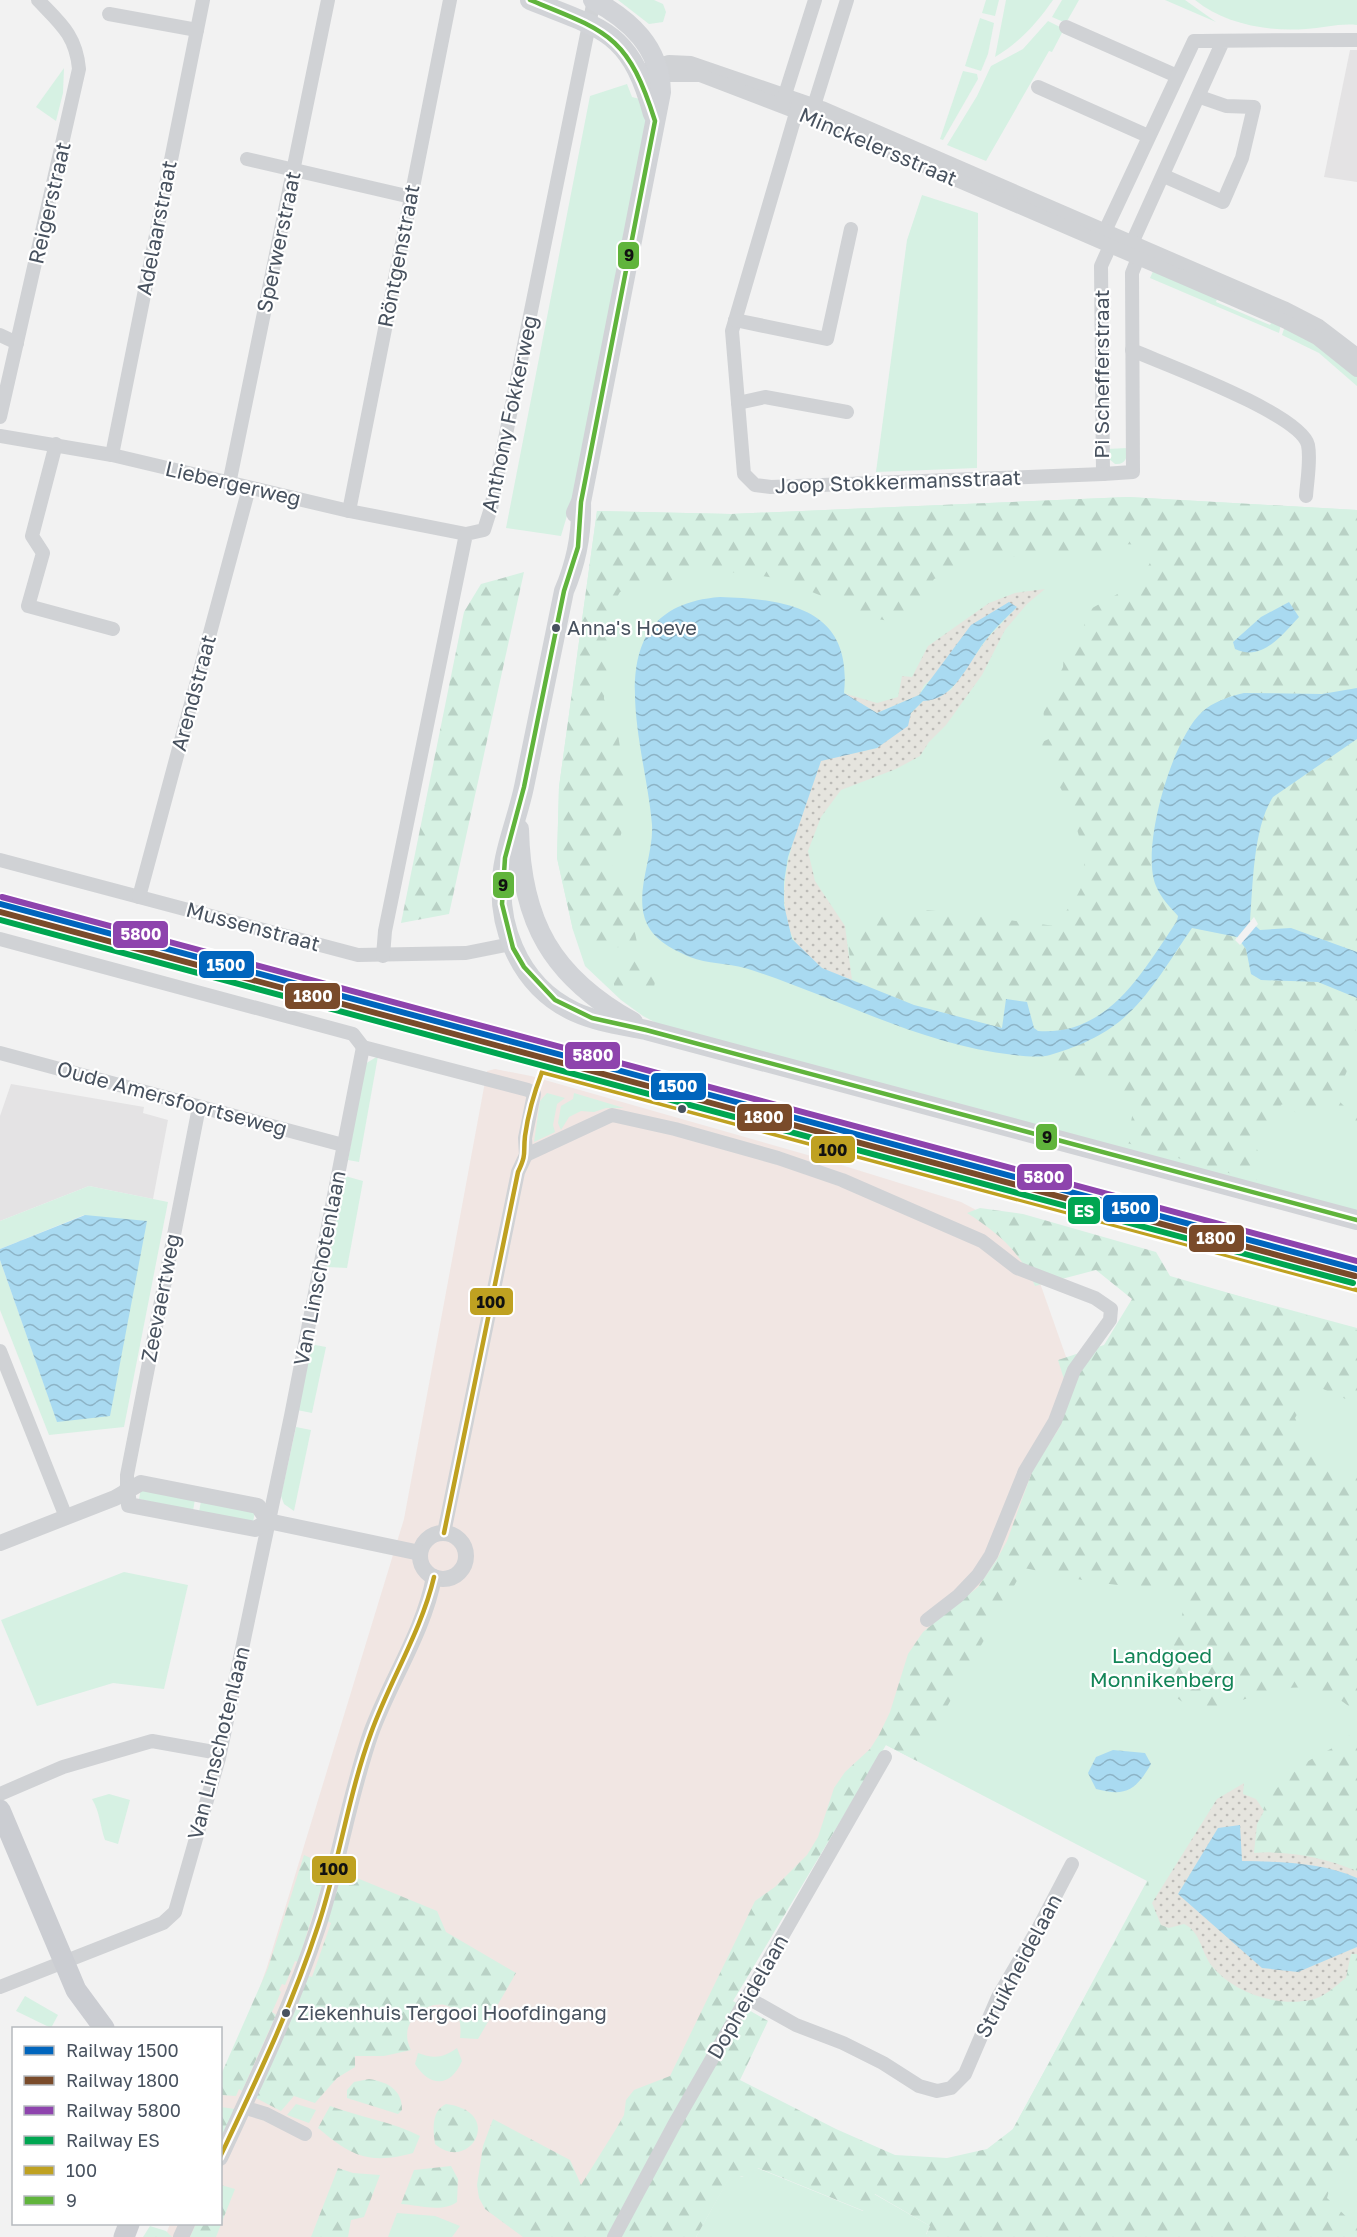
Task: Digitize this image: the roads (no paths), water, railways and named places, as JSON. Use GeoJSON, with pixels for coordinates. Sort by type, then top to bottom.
{"type":"FeatureCollection","features":[{"type":"Feature","properties":{"kind":"main road"},"geometry":{"type":"LineString","coordinates":[[530,0],[601,29],[653,71]]}},
{"type":"Feature","properties":{"kind":"main road"},"geometry":{"type":"LineString","coordinates":[[593,0],[618,14],[636,28],[653,71],[655,121],[581,502],[566,542],[562,564],[564,591],[519,812],[505,858],[502,887],[504,917],[511,944],[522,964],[543,992],[574,1011],[603,1022],[646,1030],[1357,1220]]}},
{"type":"Feature","properties":{"kind":"main road"},"geometry":{"type":"LineString","coordinates":[[519,812],[522,880],[530,910],[552,951],[586,992],[646,1030]]}},
{"type":"Feature","properties":{"kind":"main road"},"geometry":{"type":"LineString","coordinates":[[504,917],[513,908],[530,910]]}},
{"type":"Feature","properties":{"kind":"main road"},"geometry":{"type":"LineString","coordinates":[[522,964],[534,968],[545,966],[552,951]]}},
{"type":"Feature","properties":{"kind":"main road"},"geometry":{"type":"LineString","coordinates":[[0,1810],[63,1963],[87,2008],[103,2027]]}},
{"type":"Feature","properties":{"kind":"street","name":"Reigerstraat"},"geometry":{"type":"LineString","coordinates":[[0,417],[79,69],[76,49],[68,31],[38,0]]}},
{"type":"Feature","properties":{"kind":"street","name":"Adelaarstraat"},"geometry":{"type":"LineString","coordinates":[[112,455],[203,0]]}},
{"type":"Feature","properties":{"kind":"street","name":"Sperwerstraat"},"geometry":{"type":"LineString","coordinates":[[230,484],[328,0]]}},
{"type":"Feature","properties":{"kind":"street","name":"Röntgenstraat"},"geometry":{"type":"LineString","coordinates":[[349,512],[450,0]]}},
{"type":"Feature","properties":{"kind":"street","name":"Anthony Fokkerweg"},"geometry":{"type":"LineString","coordinates":[[383,956],[385,931],[466,534],[484,530],[491,508],[572,118],[593,0]]}},
{"type":"Feature","properties":{"kind":"street"},"geometry":{"type":"LineString","coordinates":[[783,102],[816,0]]}},
{"type":"Feature","properties":{"kind":"street"},"geometry":{"type":"LineString","coordinates":[[813,112],[847,0]]}},
{"type":"Feature","properties":{"kind":"street"},"geometry":{"type":"LineString","coordinates":[[109,15],[197,30]]}},
{"type":"Feature","properties":{"kind":"street"},"geometry":{"type":"LineString","coordinates":[[1066,27],[1177,76]]}},
{"type":"Feature","properties":{"kind":"street"},"geometry":{"type":"LineString","coordinates":[[1138,258],[1132,243],[1200,97],[1223,40]]}},
{"type":"Feature","properties":{"kind":"street"},"geometry":{"type":"LineString","coordinates":[[1110,246],[1105,231],[1194,41],[1357,40]]}},
{"type":"Feature","properties":{"kind":"street","name":"Minckelersstraat"},"geometry":{"type":"LineString","coordinates":[[653,71],[691,63],[783,102],[813,112],[1105,231],[1286,309],[1319,326],[1357,355]]}},
{"type":"Feature","properties":{"kind":"street"},"geometry":{"type":"LineString","coordinates":[[1038,87],[1148,136]]}},
{"type":"Feature","properties":{"kind":"street"},"geometry":{"type":"LineString","coordinates":[[1164,176],[1223,202],[1242,158],[1254,107],[1226,106],[1200,97]]}},
{"type":"Feature","properties":{"kind":"street","name":"Joop Stokkermansstraat"},"geometry":{"type":"LineString","coordinates":[[798,107],[732,331],[744,474],[755,485],[780,487],[1103,474]]}},
{"type":"Feature","properties":{"kind":"street","name":"Minckelersstraat"},"geometry":{"type":"LineString","coordinates":[[813,112],[1110,246],[1284,321],[1317,338],[1357,370]]}},
{"type":"Feature","properties":{"kind":"street"},"geometry":{"type":"LineString","coordinates":[[247,159],[411,197]]}},
{"type":"Feature","properties":{"kind":"street"},"geometry":{"type":"LineString","coordinates":[[735,320],[827,339],[851,229]]}},
{"type":"Feature","properties":{"kind":"street","name":"Pi Schefferstraat"},"geometry":{"type":"LineString","coordinates":[[1110,246],[1101,266],[1103,474],[1133,472],[1132,273],[1138,258]]}},
{"type":"Feature","properties":{"kind":"street"},"geometry":{"type":"LineString","coordinates":[[0,335],[17,344]]}},
{"type":"Feature","properties":{"kind":"street"},"geometry":{"type":"LineString","coordinates":[[1132,350],[1272,411],[1299,430],[1308,445],[1306,496]]}},
{"type":"Feature","properties":{"kind":"street"},"geometry":{"type":"LineString","coordinates":[[738,403],[765,397],[847,412]]}},
{"type":"Feature","properties":{"kind":"street","name":"Liebergerweg"},"geometry":{"type":"LineString","coordinates":[[0,436],[112,455],[349,512],[466,534]]}},
{"type":"Feature","properties":{"kind":"street"},"geometry":{"type":"LineString","coordinates":[[56,444],[32,536],[43,553],[28,606],[113,629]]}},
{"type":"Feature","properties":{"kind":"street","name":"Arendstraat"},"geometry":{"type":"LineString","coordinates":[[139,897],[249,488]]}},
{"type":"Feature","properties":{"kind":"street","name":"Mussenstraat"},"geometry":{"type":"LineString","coordinates":[[0,860],[358,955],[466,953],[511,944]]}},
{"type":"Feature","properties":{"kind":"street"},"geometry":{"type":"LineString","coordinates":[[0,939],[353,1034],[363,1047],[531,1091],[534,1094],[525,1138],[526,1155],[518,1172],[444,1533]]}},
{"type":"Feature","properties":{"kind":"street","name":"Van Linschotenlaan"},"geometry":{"type":"LineString","coordinates":[[0,1987],[163,1923],[176,1912],[219,1754],[363,1047]]}},
{"type":"Feature","properties":{"kind":"street","name":"Oude Amersfoortseweg"},"geometry":{"type":"LineString","coordinates":[[0,1053],[343,1145]]}},
{"type":"Feature","properties":{"kind":"street","name":"Zeevaertweg"},"geometry":{"type":"LineString","coordinates":[[127,1489],[127,1475],[199,1107]]}},
{"type":"Feature","properties":{"kind":"street"},"geometry":{"type":"LineString","coordinates":[[526,1155],[612,1116],[675,1129],[778,1158],[842,1180],[982,1241],[1017,1268],[1095,1298],[1112,1309],[1110,1320],[1074,1370],[1055,1421],[1025,1472],[991,1555],[978,1575],[958,1596],[927,1620]]}},
{"type":"Feature","properties":{"kind":"street"},"geometry":{"type":"LineString","coordinates":[[0,1351],[66,1517]]}},
{"type":"Feature","properties":{"kind":"street"},"geometry":{"type":"LineString","coordinates":[[0,1543],[115,1498],[141,1483],[258,1506],[268,1521]]}},
{"type":"Feature","properties":{"kind":"street"},"geometry":{"type":"LineString","coordinates":[[127,1489],[129,1504],[255,1529],[268,1521],[420,1553]]}},
{"type":"Feature","properties":{"kind":"street"},"geometry":{"type":"LineString","coordinates":[[444,1533],[459,1540],[465,1550],[465,1560],[454,1575],[446,1578],[434,1577],[423,1567],[420,1553],[428,1538],[444,1533]]}},
{"type":"Feature","properties":{"kind":"street"},"geometry":{"type":"LineString","coordinates":[[222,2154],[285,2013],[318,1927],[353,1791],[371,1733],[414,1635],[434,1577]]}},
{"type":"Feature","properties":{"kind":"street"},"geometry":{"type":"LineString","coordinates":[[0,1794],[63,1767],[152,1741],[219,1754]]}},
{"type":"Feature","properties":{"kind":"street","name":"Dopheidelaan"},"geometry":{"type":"LineString","coordinates":[[614,2237],[885,1757]]}},
{"type":"Feature","properties":{"kind":"street","name":"Struikheidelaan"},"geometry":{"type":"LineString","coordinates":[[748,1998],[796,2025],[843,2043],[883,2063],[919,2086],[937,2091],[951,2088],[965,2074],[998,1997],[1072,1864]]}},
{"type":"Feature","properties":{"kind":"street"},"geometry":{"type":"LineString","coordinates":[[243,2107],[266,2114],[304,2134]]}},
{"type":"Feature","properties":{"kind":"water"},"geometry":{"type":"Polygon","coordinates":[[[720,597],[769,601],[791,606],[810,614],[826,626],[838,642],[844,665],[844,693],[877,713],[919,695],[971,625],[1009,602],[1017,607],[989,637],[952,688],[943,695],[923,701],[911,713],[908,726],[877,748],[821,761],[788,857],[784,882],[784,905],[792,939],[822,968],[914,1005],[1002,1028],[1006,999],[1027,1002],[1034,1028],[1038,1031],[1063,1030],[1085,1023],[1104,1012],[1137,979],[1177,921],[1178,916],[1156,886],[1152,869],[1152,847],[1162,795],[1170,769],[1191,726],[1206,708],[1216,702],[1244,693],[1322,694],[1357,688],[1357,739],[1273,797],[1266,810],[1255,857],[1250,921],[1260,930],[1291,928],[1357,952],[1357,998],[1318,982],[1261,980],[1251,974],[1246,949],[1237,937],[1192,928],[1162,973],[1134,1008],[1119,1022],[1078,1045],[1037,1057],[979,1050],[945,1041],[745,968],[690,957],[666,944],[650,930],[643,912],[643,888],[652,825],[637,720],[635,684],[640,652],[654,625],[680,606],[720,597]]]}},
{"type":"Feature","properties":{"kind":"water"},"geometry":{"type":"Polygon","coordinates":[[[1289,602],[1299,617],[1271,645],[1254,652],[1235,649],[1233,642],[1261,617],[1289,602]]]}},
{"type":"Feature","properties":{"kind":"water"},"geometry":{"type":"Polygon","coordinates":[[[85,1215],[147,1221],[110,1416],[57,1422],[0,1260],[0,1249],[85,1215]]]}},
{"type":"Feature","properties":{"kind":"water"},"geometry":{"type":"Polygon","coordinates":[[[1113,1750],[1145,1753],[1151,1764],[1140,1780],[1129,1789],[1115,1792],[1096,1789],[1088,1773],[1096,1757],[1113,1750]]]}},
{"type":"Feature","properties":{"kind":"water"},"geometry":{"type":"Polygon","coordinates":[[[1240,1825],[1242,1861],[1315,1866],[1357,1878],[1357,1947],[1298,1972],[1262,1968],[1178,1894],[1218,1828],[1240,1825]]]}},
{"type":"Feature","properties":{"kind":"rail line","name":"5800"},"geometry":{"type":"LineString","coordinates":[[2,897],[1357,1261]]}},
{"type":"Feature","properties":{"kind":"rail line","name":"1500"},"geometry":{"type":"LineString","coordinates":[[0,904],[1357,1269]]}},
{"type":"Feature","properties":{"kind":"rail line","name":"1800"},"geometry":{"type":"LineString","coordinates":[[0,912],[1355,1276]]}},
{"type":"Feature","properties":{"kind":"rail line","name":"ES"},"geometry":{"type":"LineString","coordinates":[[0,920],[1353,1283]]}},
{"type":"Feature","properties":{"kind":"place","name":"Anna's Hoeve"},"geometry":{"type":"Point","coordinates":[556,628]}},
{"type":"Feature","properties":{"kind":"place","name":"Ziekenhuis Tergooi Hoofdingang"},"geometry":{"type":"Point","coordinates":[286,2013]}},
{"type":"Feature","properties":{"kind":"park label","name":"Landgoed Monnikenberg"},"geometry":{"type":"Point","coordinates":[1162,1668]}}]}
